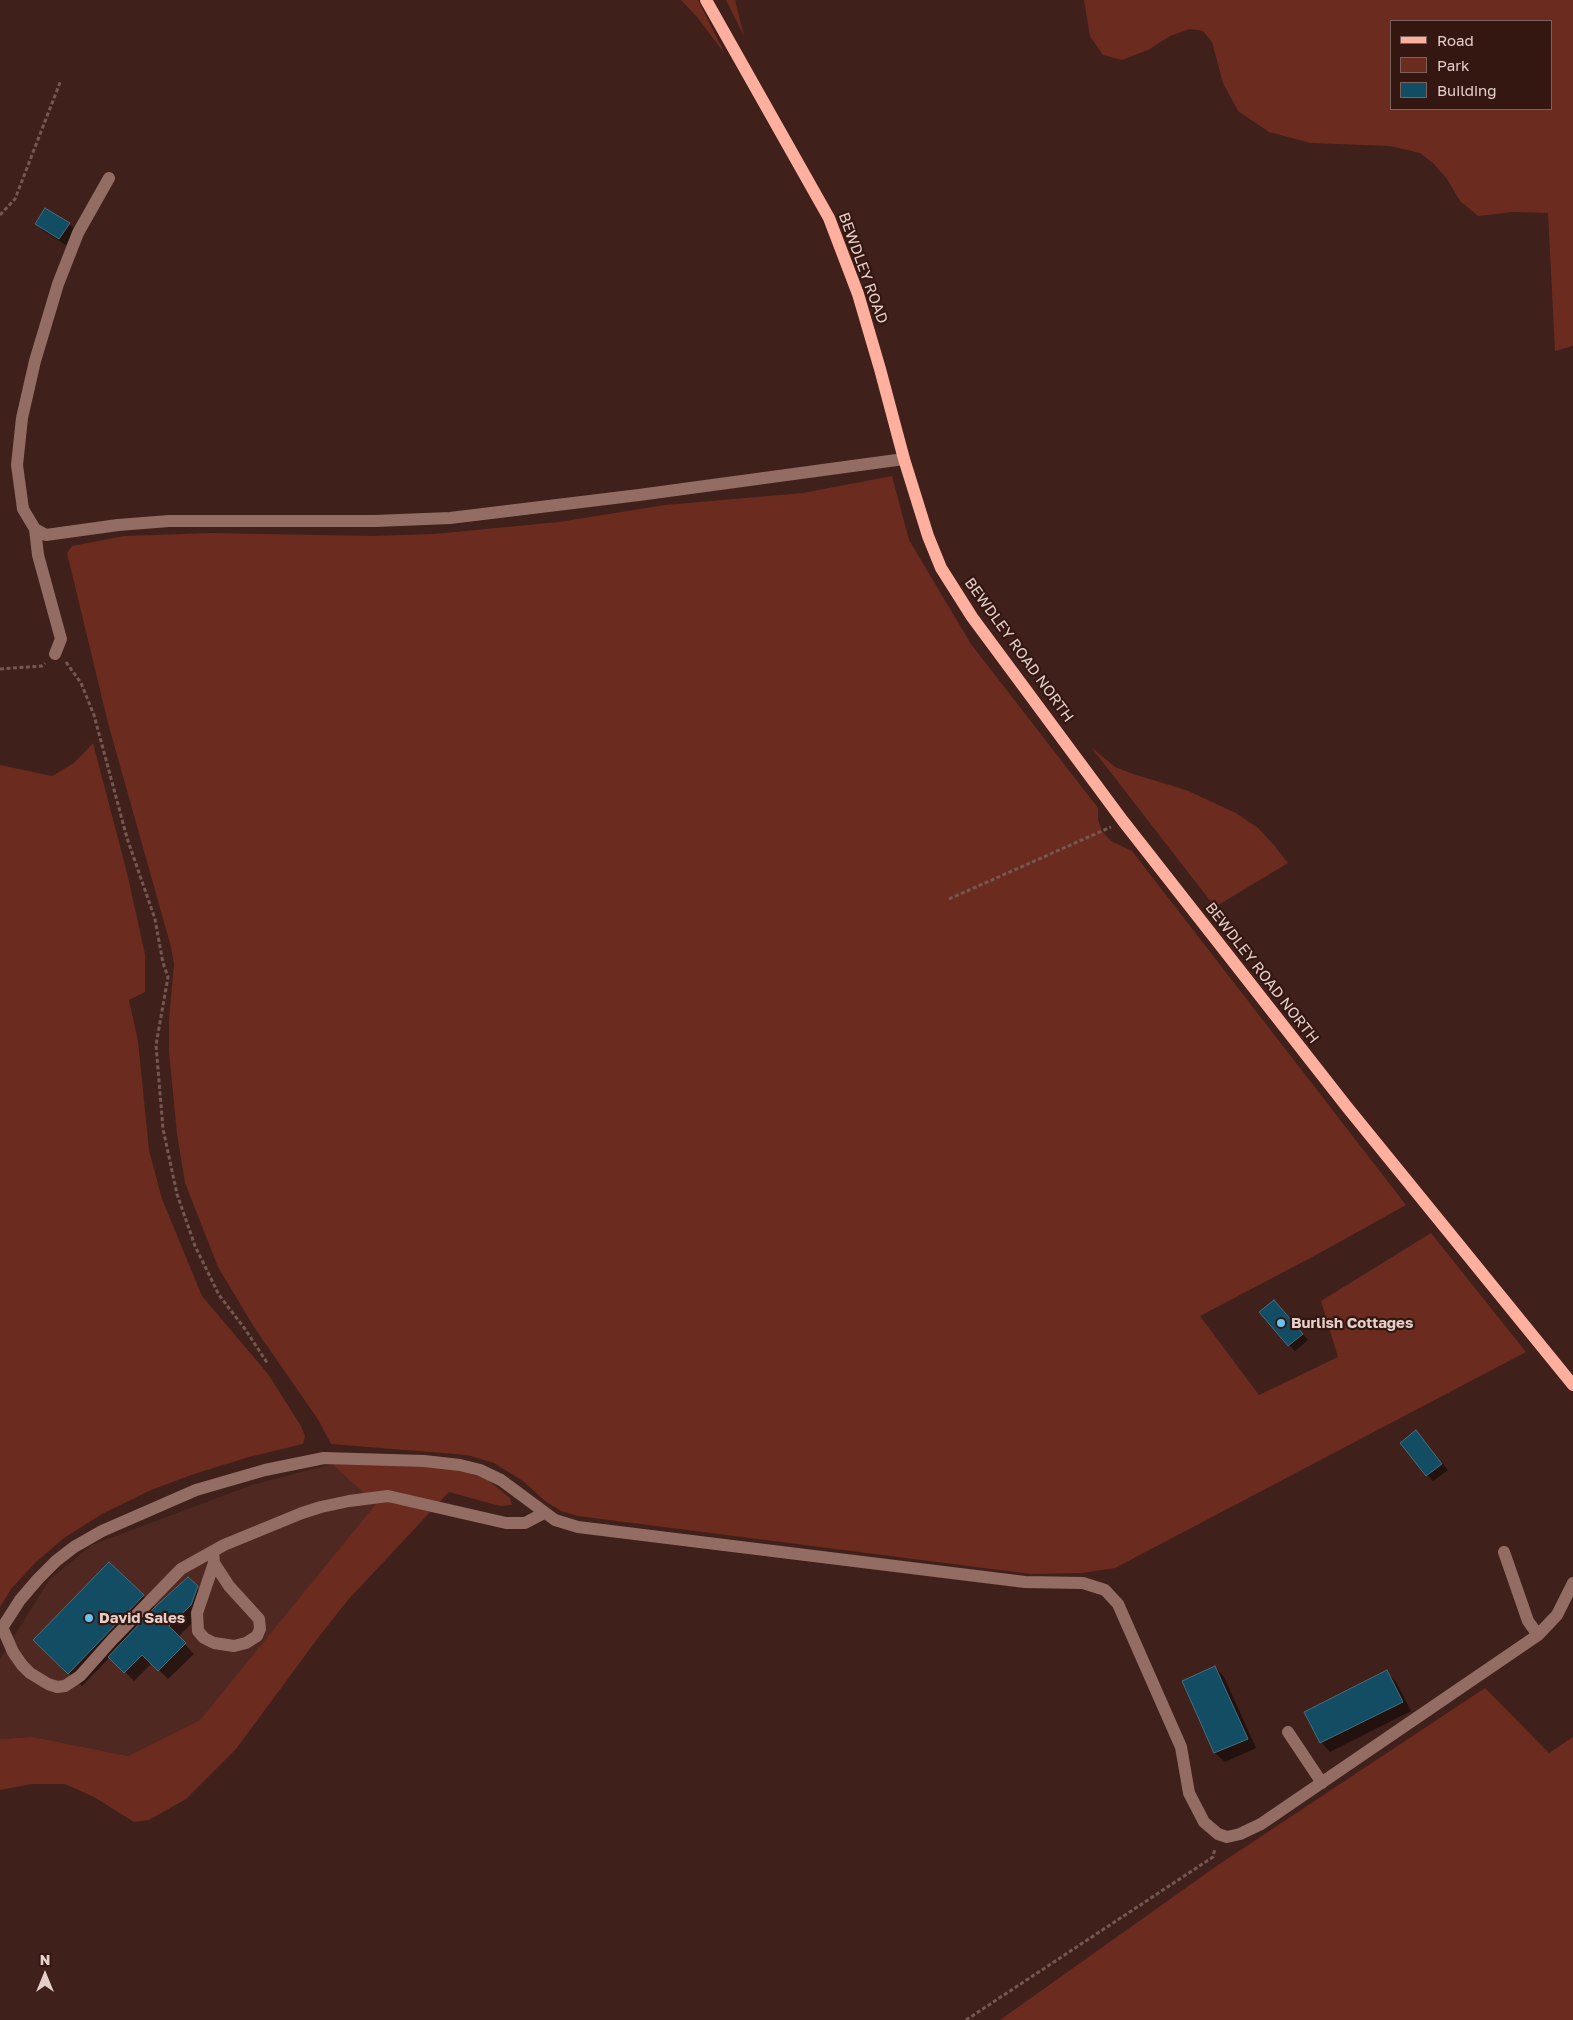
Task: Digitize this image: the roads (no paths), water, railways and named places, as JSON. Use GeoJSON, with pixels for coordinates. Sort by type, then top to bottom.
{"type":"FeatureCollection","features":[{"type":"Feature","properties":{"kind":"main road","name":"BEWDLEY ROAD"},"geometry":{"type":"LineString","coordinates":[[706,0],[829,218],[858,294],[904,459],[928,536],[941,568]]}},
{"type":"Feature","properties":{"kind":"main road","name":"BEWDLEY ROAD NORTH"},"geometry":{"type":"LineString","coordinates":[[941,568],[972,617],[1123,821],[1347,1107],[1573,1386]]}},
{"type":"Feature","properties":{"kind":"street"},"geometry":{"type":"LineString","coordinates":[[55,654],[61,639],[38,555],[35,529],[23,509],[19,489],[17,465],[22,418],[35,361],[58,284],[78,233],[110,178]]}},
{"type":"Feature","properties":{"kind":"street"},"geometry":{"type":"LineString","coordinates":[[35,529],[46,535],[108,526],[169,521],[374,521],[450,518],[649,494],[904,459]]}},
{"type":"Feature","properties":{"kind":"street"},"geometry":{"type":"LineString","coordinates":[[544,1514],[525,1523],[506,1523],[473,1517],[402,1498],[377,1497],[321,1507],[266,1527],[214,1557],[181,1569],[80,1676],[69,1685],[57,1687],[30,1673],[13,1652],[1,1629],[20,1600],[38,1579],[56,1561],[74,1548],[110,1528],[196,1490],[282,1466],[324,1458],[424,1461],[460,1465],[480,1470],[501,1480],[544,1514],[555,1520],[578,1527],[1025,1582],[1083,1583],[1105,1590],[1118,1604],[1181,1747],[1189,1793],[1204,1822],[1218,1834],[1227,1837],[1240,1834],[1261,1824],[1538,1635],[1557,1615],[1573,1583]]}},
{"type":"Feature","properties":{"kind":"street"},"geometry":{"type":"LineString","coordinates":[[1504,1552],[1528,1621],[1538,1635]]}},
{"type":"Feature","properties":{"kind":"street"},"geometry":{"type":"LineString","coordinates":[[214,1557],[229,1586],[259,1619],[260,1629],[257,1636],[246,1643],[234,1646],[214,1643],[204,1638],[198,1631],[197,1613],[214,1557]]}},
{"type":"Feature","properties":{"kind":"street"},"geometry":{"type":"LineString","coordinates":[[1288,1732],[1322,1783]]}},
{"type":"Feature","properties":{"kind":"place","name":"Burlish Cottages"},"geometry":{"type":"Point","coordinates":[1281,1323]}},
{"type":"Feature","properties":{"kind":"place","name":"David Sales"},"geometry":{"type":"Point","coordinates":[89,1618]}}]}
